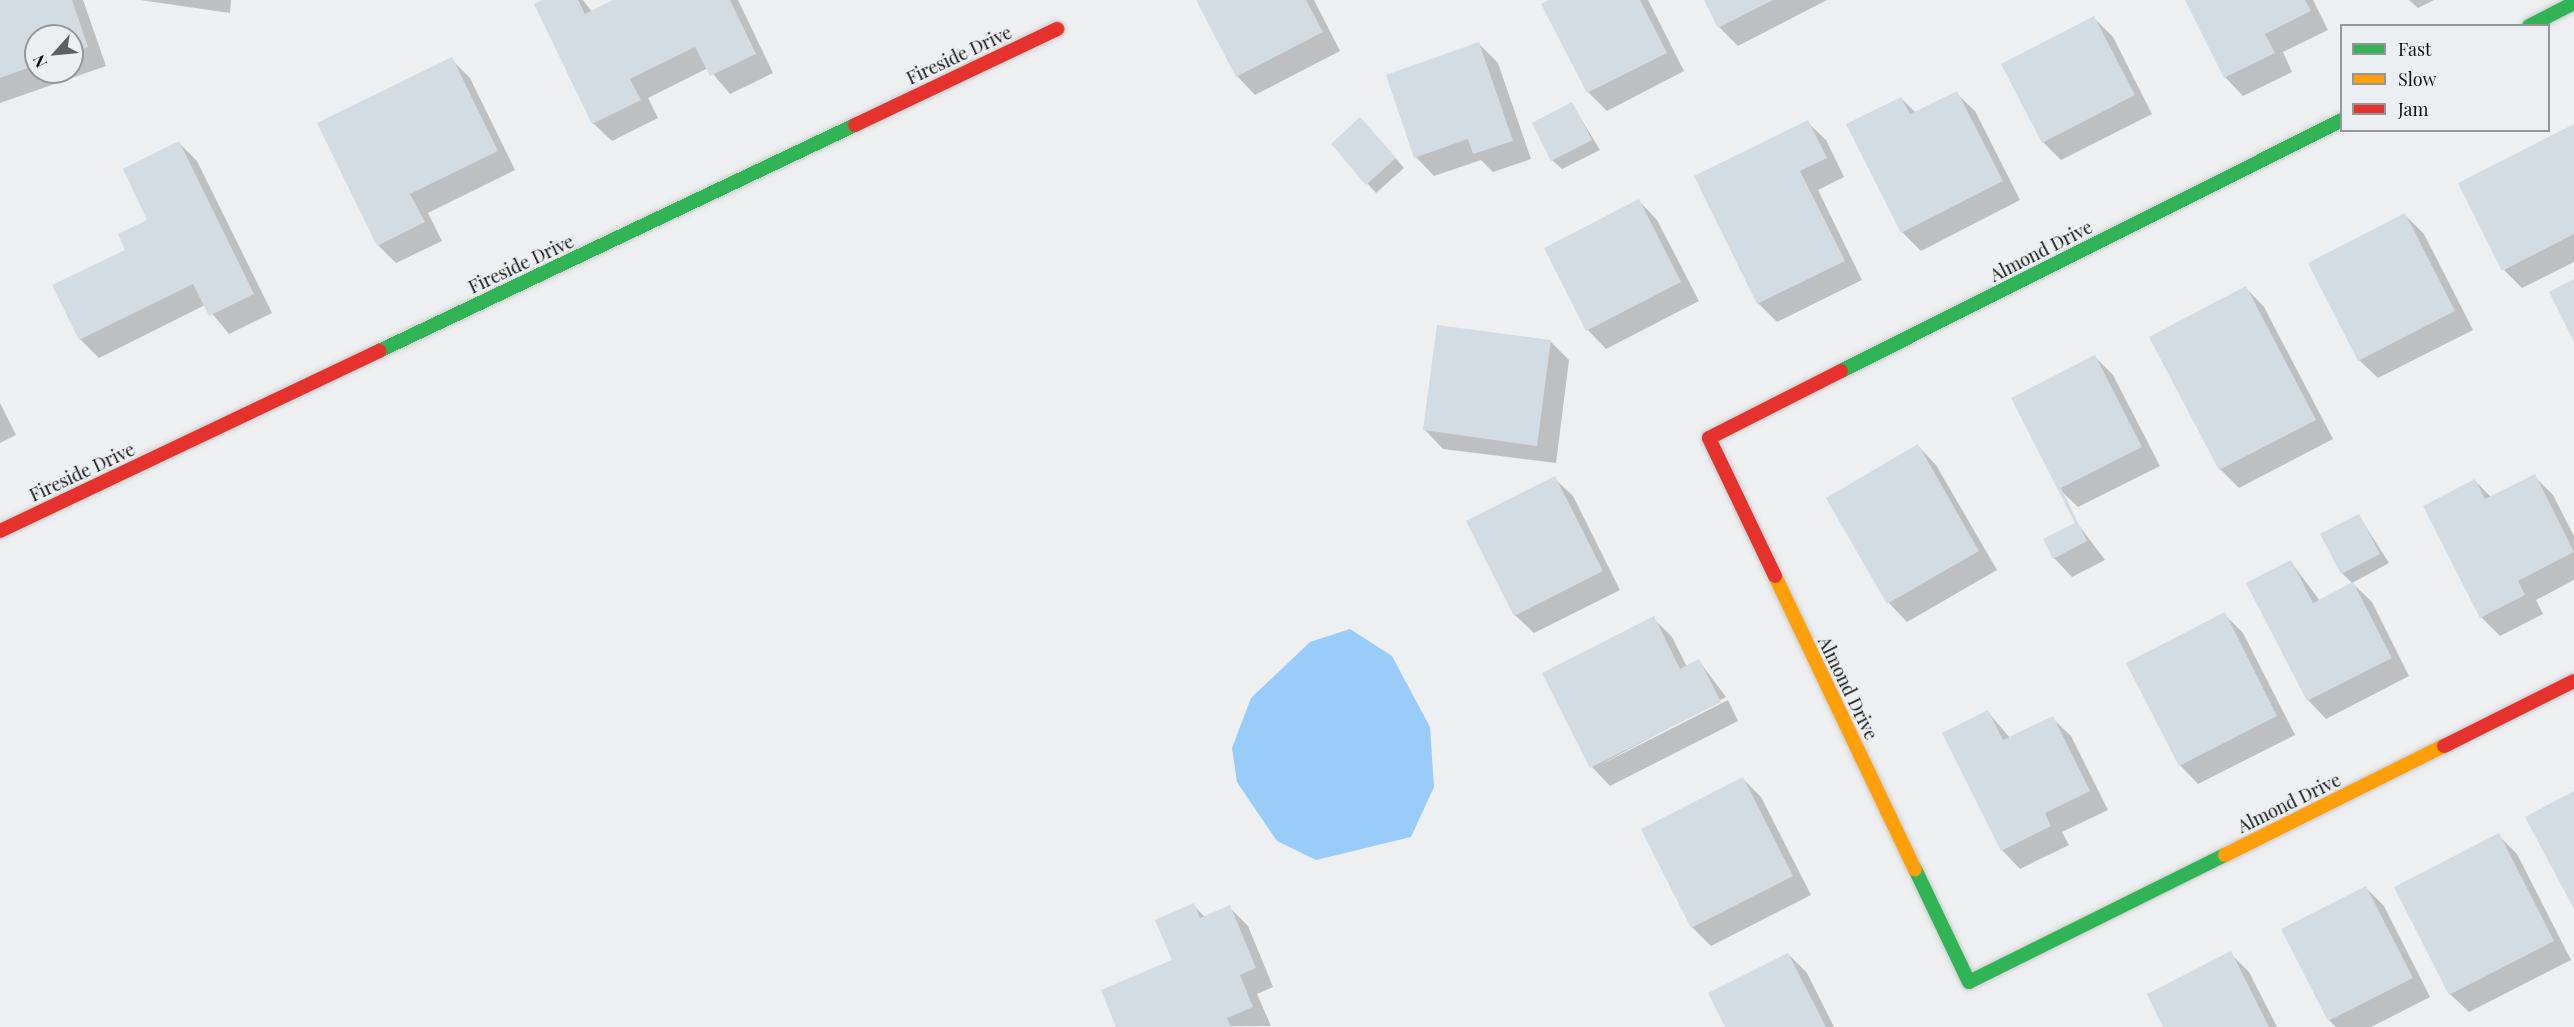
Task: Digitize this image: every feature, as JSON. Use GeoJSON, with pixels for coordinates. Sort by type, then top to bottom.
{"type":"FeatureCollection","features":[{"type":"Feature","properties":{"kind":"street"},"geometry":{"type":"LineString","coordinates":[[2533,24],[2574,3]]}},
{"type":"Feature","properties":{"kind":"street","name":"Fireside Drive"},"geometry":{"type":"LineString","coordinates":[[0,531],[1056,29]]}},
{"type":"Feature","properties":{"kind":"street","name":"Almond Drive"},"geometry":{"type":"LineString","coordinates":[[2340,121],[1709,438],[1969,982],[2574,681]]}},
{"type":"Feature","properties":{"kind":"water"},"geometry":{"type":"Polygon","coordinates":[[[1350,629],[1392,656],[1430,727],[1434,787],[1411,837],[1316,860],[1277,841],[1237,782],[1232,748],[1251,698],[1310,642],[1350,629]]]}},
{"type":"Feature","properties":{"kind":"building"},"geometry":{"type":"Polygon","coordinates":[[[0,0],[72,0],[80,24],[24,24],[24,69],[0,78],[0,0]]]}},
{"type":"Feature","properties":{"kind":"building"},"geometry":{"type":"Polygon","coordinates":[[[542,0],[578,0],[585,14],[613,0],[730,0],[756,54],[710,76],[695,47],[630,79],[641,100],[592,124],[534,4],[542,0]]]}},
{"type":"Feature","properties":{"kind":"building"},"geometry":{"type":"Polygon","coordinates":[[[1196,0],[1306,0],[1323,32],[1236,77],[1196,0]]]}},
{"type":"Feature","properties":{"kind":"building"},"geometry":{"type":"Polygon","coordinates":[[[1549,0],[1640,0],[1667,53],[1587,93],[1541,4],[1549,0]]]}},
{"type":"Feature","properties":{"kind":"building"},"geometry":{"type":"Polygon","coordinates":[[[1704,0],[1773,0],[1718,28],[1704,0]]]}},
{"type":"Feature","properties":{"kind":"building"},"geometry":{"type":"Polygon","coordinates":[[[2185,0],[2305,0],[2311,11],[2265,34],[2275,53],[2224,78],[2185,0]]]}},
{"type":"Feature","properties":{"kind":"building"},"geometry":{"type":"Polygon","coordinates":[[[2094,16],[2135,95],[2042,143],[2001,64],[2094,16]]]}},
{"type":"Feature","properties":{"kind":"building"},"geometry":{"type":"Polygon","coordinates":[[[84,35],[88,47],[84,48],[84,35]]]}},
{"type":"Feature","properties":{"kind":"building"},"geometry":{"type":"Polygon","coordinates":[[[1479,42],[1513,141],[1473,154],[1468,139],[1414,158],[1386,75],[1479,42]]]}},
{"type":"Feature","properties":{"kind":"building"},"geometry":{"type":"Polygon","coordinates":[[[452,57],[498,151],[410,194],[425,222],[377,246],[317,123],[452,57]]]}},
{"type":"Feature","properties":{"kind":"building"},"geometry":{"type":"Polygon","coordinates":[[[1957,91],[2003,181],[1901,233],[1846,124],[1901,97],[1910,114],[1957,91]]]}},
{"type":"Feature","properties":{"kind":"building"},"geometry":{"type":"Polygon","coordinates":[[[1572,102],[1592,140],[1551,161],[1532,123],[1572,102]]]}},
{"type":"Feature","properties":{"kind":"building"},"geometry":{"type":"Polygon","coordinates":[[[1360,117],[1396,158],[1366,185],[1331,144],[1360,117]]]}},
{"type":"Feature","properties":{"kind":"building"},"geometry":{"type":"Polygon","coordinates":[[[1808,120],[1827,158],[1800,171],[1845,261],[1757,304],[1694,176],[1808,120]]]}},
{"type":"Feature","properties":{"kind":"building"},"geometry":{"type":"Polygon","coordinates":[[[2574,124],[2574,234],[2502,271],[2458,183],[2574,124]]]}},
{"type":"Feature","properties":{"kind":"building"},"geometry":{"type":"Polygon","coordinates":[[[179,141],[254,294],[209,316],[193,284],[79,340],[52,285],[125,250],[118,234],[147,220],[123,169],[179,141]]]}},
{"type":"Feature","properties":{"kind":"building"},"geometry":{"type":"Polygon","coordinates":[[[1639,199],[1681,282],[1586,331],[1544,248],[1639,199]]]}},
{"type":"Feature","properties":{"kind":"building"},"geometry":{"type":"Polygon","coordinates":[[[2405,213],[2455,311],[2358,361],[2308,263],[2405,213]]]}},
{"type":"Feature","properties":{"kind":"building"},"geometry":{"type":"Polygon","coordinates":[[[2574,279],[2574,342],[2549,292],[2574,279]]]}},
{"type":"Feature","properties":{"kind":"building"},"geometry":{"type":"Polygon","coordinates":[[[2246,286],[2316,420],[2219,470],[2149,337],[2246,286]]]}},
{"type":"Feature","properties":{"kind":"building"},"geometry":{"type":"Polygon","coordinates":[[[1437,325],[1551,340],[1537,446],[1423,430],[1437,325]]]}},
{"type":"Feature","properties":{"kind":"building"},"geometry":{"type":"Polygon","coordinates":[[[2095,355],[2142,447],[2061,488],[2087,541],[2053,559],[2043,539],[2075,523],[2011,398],[2095,355]]]}},
{"type":"Feature","properties":{"kind":"building"},"geometry":{"type":"Polygon","coordinates":[[[1918,444],[1979,551],[1887,604],[1826,498],[1918,444]]]}},
{"type":"Feature","properties":{"kind":"building"},"geometry":{"type":"Polygon","coordinates":[[[2535,474],[2574,552],[2518,581],[2525,595],[2480,618],[2423,506],[2475,479],[2485,499],[2535,474]]]}},
{"type":"Feature","properties":{"kind":"building"},"geometry":{"type":"Polygon","coordinates":[[[1555,476],[1603,571],[1514,616],[1466,521],[1555,476]]]}},
{"type":"Feature","properties":{"kind":"building"},"geometry":{"type":"Polygon","coordinates":[[[2359,514],[2380,554],[2341,574],[2320,534],[2359,514]]]}},
{"type":"Feature","properties":{"kind":"building"},"geometry":{"type":"Polygon","coordinates":[[[2291,560],[2313,603],[2353,582],[2392,658],[2307,701],[2246,583],[2291,560]]]}},
{"type":"Feature","properties":{"kind":"building"},"geometry":{"type":"Polygon","coordinates":[[[2225,612],[2277,716],[2179,766],[2126,663],[2225,612]]]}},
{"type":"Feature","properties":{"kind":"building"},"geometry":{"type":"Polygon","coordinates":[[[1654,616],[1680,669],[1699,659],[1721,702],[1590,768],[1542,673],[1654,616]]]}},
{"type":"Feature","properties":{"kind":"building"},"geometry":{"type":"Polygon","coordinates":[[[1988,710],[2003,740],[2053,716],[2090,791],[2045,813],[2051,826],[2001,851],[1942,733],[1988,710]]]}},
{"type":"Feature","properties":{"kind":"building"},"geometry":{"type":"Polygon","coordinates":[[[1743,777],[1793,876],[1691,928],[1641,829],[1743,777]]]}},
{"type":"Feature","properties":{"kind":"building"},"geometry":{"type":"Polygon","coordinates":[[[2574,791],[2574,909],[2525,817],[2574,791]]]}},
{"type":"Feature","properties":{"kind":"building"},"geometry":{"type":"Polygon","coordinates":[[[2499,833],[2554,941],[2449,995],[2394,887],[2499,833]]]}},
{"type":"Feature","properties":{"kind":"building"},"geometry":{"type":"Polygon","coordinates":[[[2366,886],[2413,978],[2328,1021],[2281,929],[2366,886]]]}},
{"type":"Feature","properties":{"kind":"building"},"geometry":{"type":"Polygon","coordinates":[[[1194,903],[1200,918],[1230,905],[1256,968],[1240,975],[1253,1007],[1227,1018],[1231,1027],[1116,1027],[1101,990],[1172,960],[1155,920],[1194,903]]]}},
{"type":"Feature","properties":{"kind":"building"},"geometry":{"type":"Polygon","coordinates":[[[2231,951],[2269,1027],[2163,1027],[2147,994],[2231,951]]]}},
{"type":"Feature","properties":{"kind":"building"},"geometry":{"type":"Polygon","coordinates":[[[1788,953],[1826,1027],[1725,1027],[1708,993],[1788,953]]]}},
{"type":"Feature","properties":{"kind":"traffic: fast"},"geometry":{"type":"LineString","coordinates":[[2533,24],[2574,3]]}},
{"type":"Feature","properties":{"kind":"traffic: fast"},"geometry":{"type":"LineString","coordinates":[[1841,371],[2340,121]]}},
{"type":"Feature","properties":{"kind":"traffic: fast"},"geometry":{"type":"LineString","coordinates":[[379,351],[855,125]]}},
{"type":"Feature","properties":{"kind":"traffic: fast"},"geometry":{"type":"LineString","coordinates":[[1915,869],[1969,982],[2225,855]]}},
{"type":"Feature","properties":{"kind":"traffic: slow"},"geometry":{"type":"LineString","coordinates":[[1775,576],[1915,869]]}},
{"type":"Feature","properties":{"kind":"traffic: slow"},"geometry":{"type":"LineString","coordinates":[[2225,855],[2444,746]]}},
{"type":"Feature","properties":{"kind":"traffic: jam"},"geometry":{"type":"LineString","coordinates":[[855,125],[1057,29]]}},
{"type":"Feature","properties":{"kind":"traffic: jam"},"geometry":{"type":"LineString","coordinates":[[0,531],[379,351]]}},
{"type":"Feature","properties":{"kind":"traffic: jam"},"geometry":{"type":"LineString","coordinates":[[1775,576],[1709,438],[1841,371]]}},
{"type":"Feature","properties":{"kind":"traffic: jam"},"geometry":{"type":"LineString","coordinates":[[2444,746],[2574,681]]}}]}
